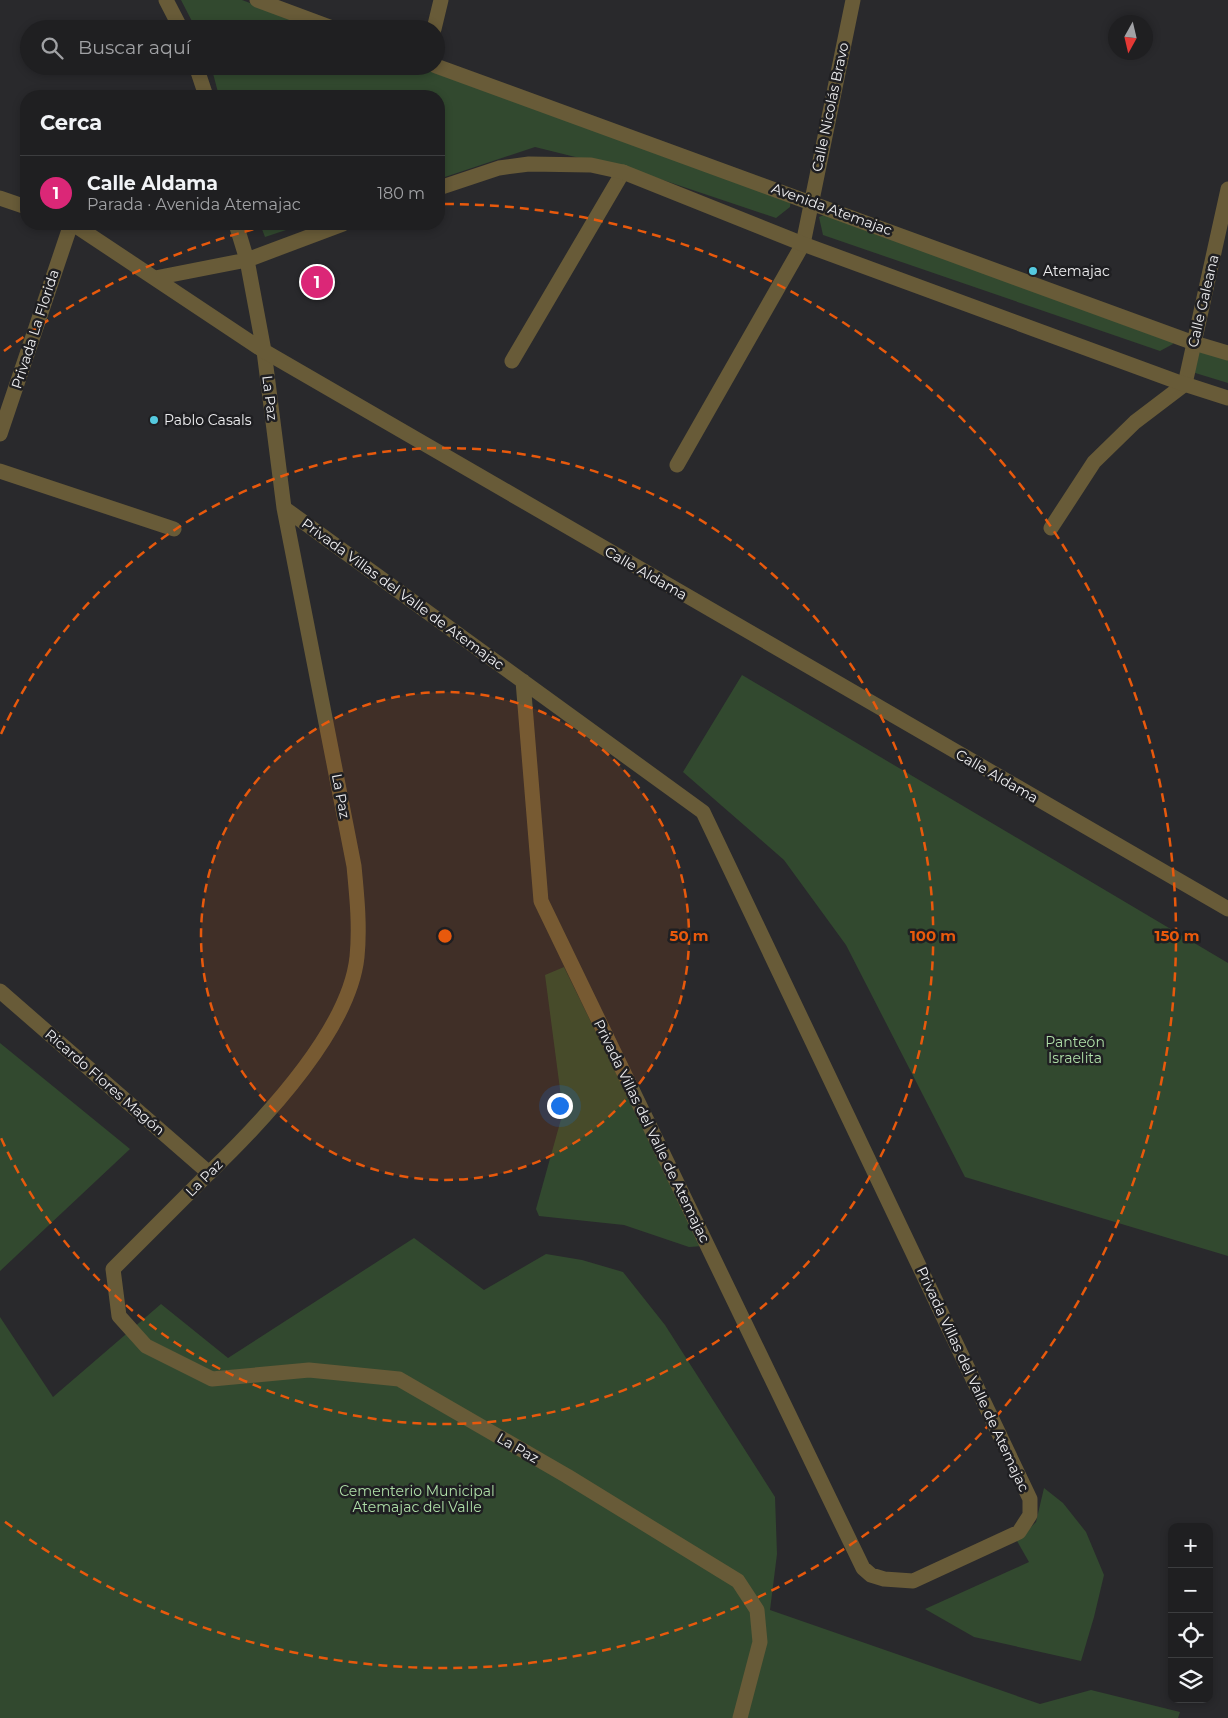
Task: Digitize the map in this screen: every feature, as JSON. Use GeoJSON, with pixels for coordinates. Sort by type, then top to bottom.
{"type":"FeatureCollection","features":[{"type":"Feature","properties":{"kind":"street"},"geometry":{"type":"LineString","coordinates":[[166,0],[177,20]]}},
{"type":"Feature","properties":{"kind":"street"},"geometry":{"type":"LineString","coordinates":[[257,0],[311,20]]}},
{"type":"Feature","properties":{"kind":"street"},"geometry":{"type":"LineString","coordinates":[[436,20],[441,0]]}},
{"type":"Feature","properties":{"kind":"street","name":"Calle Nicolás Bravo"},"geometry":{"type":"LineString","coordinates":[[803,244],[810,201],[853,0]]}},
{"type":"Feature","properties":{"kind":"street","name":"Avenida Atemajac"},"geometry":{"type":"LineString","coordinates":[[445,69],[810,201],[1194,343],[1228,353]]}},
{"type":"Feature","properties":{"kind":"street"},"geometry":{"type":"LineString","coordinates":[[199,75],[204,90]]}},
{"type":"Feature","properties":{"kind":"street"},"geometry":{"type":"LineString","coordinates":[[445,186],[499,168],[529,164],[590,165],[623,172],[803,244],[1184,384],[1228,398]]}},
{"type":"Feature","properties":{"kind":"street"},"geometry":{"type":"LineString","coordinates":[[512,361],[623,172]]}},
{"type":"Feature","properties":{"kind":"street","name":"Calle Galeana"},"geometry":{"type":"LineString","coordinates":[[1184,384],[1228,188]]}},
{"type":"Feature","properties":{"kind":"street"},"geometry":{"type":"LineString","coordinates":[[0,198],[20,205]]}},
{"type":"Feature","properties":{"kind":"street","name":"Privada La Florida"},"geometry":{"type":"LineString","coordinates":[[0,434],[70,230]]}},
{"type":"Feature","properties":{"kind":"street","name":"Calle Aldama"},"geometry":{"type":"LineString","coordinates":[[81,230],[264,351],[1228,909]]}},
{"type":"Feature","properties":{"kind":"street","name":"La Paz"},"geometry":{"type":"LineString","coordinates":[[238,230],[247,260],[264,351],[284,508],[354,866],[358,913],[357,959],[345,1001],[306,1065],[254,1129],[113,1269],[119,1316],[146,1346],[212,1379],[309,1370],[399,1380],[567,1476],[738,1581],[757,1610],[760,1642],[740,1718]]}},
{"type":"Feature","properties":{"kind":"street"},"geometry":{"type":"LineString","coordinates":[[155,278],[247,260],[327,230]]}},
{"type":"Feature","properties":{"kind":"street"},"geometry":{"type":"LineString","coordinates":[[677,465],[803,244]]}},
{"type":"Feature","properties":{"kind":"street"},"geometry":{"type":"LineString","coordinates":[[1051,528],[1094,462],[1135,422],[1184,384]]}},
{"type":"Feature","properties":{"kind":"street"},"geometry":{"type":"LineString","coordinates":[[0,471],[174,529]]}},
{"type":"Feature","properties":{"kind":"street","name":"Privada Villas del Valle de Atemajac"},"geometry":{"type":"LineString","coordinates":[[284,508],[704,812],[1030,1499],[1030,1515],[1019,1532],[913,1581],[884,1579],[871,1575],[863,1568],[541,901],[523,681]]}},
{"type":"Feature","properties":{"kind":"street","name":"Ricardo Flores Magón"},"geometry":{"type":"LineString","coordinates":[[0,991],[209,1173]]}},
{"type":"Feature","properties":{"kind":"green space"},"geometry":{"type":"Polygon","coordinates":[[[181,0],[242,0],[296,20],[191,20],[181,0]]]}},
{"type":"Feature","properties":{"kind":"green space"},"geometry":{"type":"Polygon","coordinates":[[[445,73],[791,197],[790,207],[776,218],[648,175],[535,147],[445,177],[445,90],[217,90],[213,75],[445,75],[445,73]]]}},
{"type":"Feature","properties":{"kind":"green space"},"geometry":{"type":"Polygon","coordinates":[[[834,211],[1170,329],[1173,344],[1160,351],[823,235],[819,217],[834,211]]]}},
{"type":"Feature","properties":{"kind":"green space"},"geometry":{"type":"Polygon","coordinates":[[[262,230],[286,230],[265,237],[262,230]]]}},
{"type":"Feature","properties":{"kind":"green space"},"geometry":{"type":"Polygon","coordinates":[[[1228,350],[1228,383],[1192,372],[1186,353],[1228,350]]]}},
{"type":"Feature","properties":{"kind":"green space","name":"Panteón Israelita"},"geometry":{"type":"Polygon","coordinates":[[[742,675],[1228,963],[1228,1256],[965,1177],[846,945],[784,860],[683,772],[742,675]]]}},
{"type":"Feature","properties":{"kind":"green space"},"geometry":{"type":"Polygon","coordinates":[[[564,967],[695,1234],[703,1246],[689,1247],[624,1225],[539,1216],[536,1209],[563,1112],[545,975],[564,967]]]}},
{"type":"Feature","properties":{"kind":"green space"},"geometry":{"type":"Polygon","coordinates":[[[0,1043],[130,1149],[0,1271],[0,1043]]]}},
{"type":"Feature","properties":{"kind":"green space","name":"Cementerio Municipal Atemajac del Valle"},"geometry":{"type":"Polygon","coordinates":[[[414,1238],[484,1290],[546,1254],[582,1260],[623,1272],[665,1325],[775,1497],[777,1554],[770,1610],[1040,1704],[1091,1690],[1180,1712],[1178,1718],[0,1718],[0,1317],[53,1397],[161,1304],[228,1358],[414,1238]]]}},
{"type":"Feature","properties":{"kind":"green space"},"geometry":{"type":"Polygon","coordinates":[[[1044,1488],[1063,1503],[1086,1532],[1104,1575],[1081,1661],[974,1637],[925,1609],[1029,1562],[1017,1541],[1036,1522],[1044,1488]]]}},
{"type":"Feature","properties":{"kind":"place","name":"Atemajac"},"geometry":{"type":"Point","coordinates":[1033,271]}},
{"type":"Feature","properties":{"kind":"place","name":"Calle Aldama"},"geometry":{"type":"Point","coordinates":[317,282]}},
{"type":"Feature","properties":{"kind":"place","name":"Pablo Casals"},"geometry":{"type":"Point","coordinates":[154,420]}}]}
